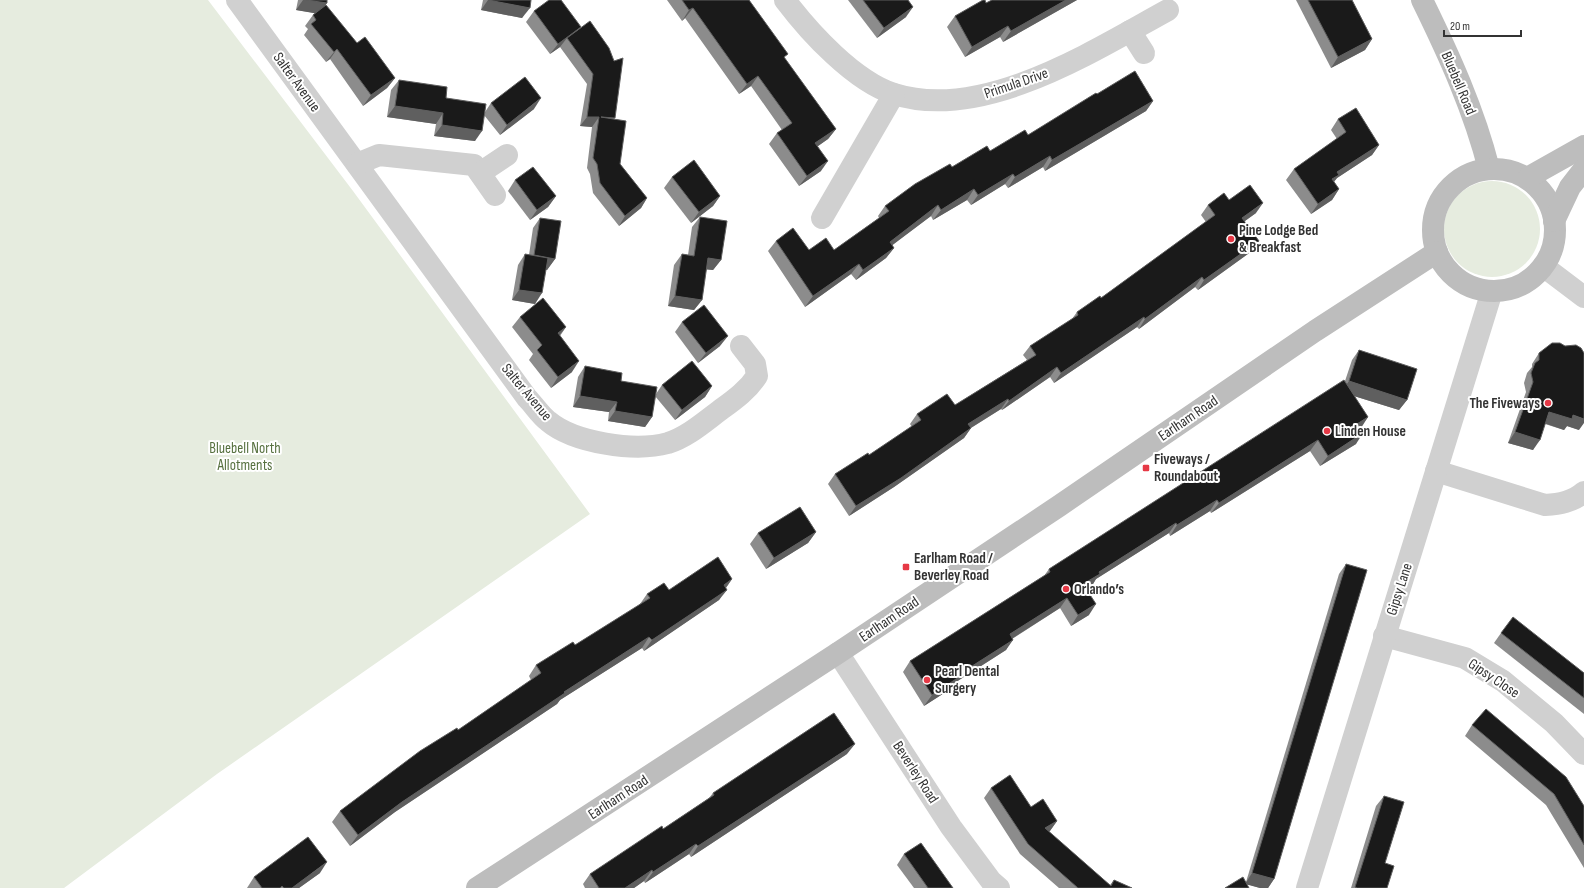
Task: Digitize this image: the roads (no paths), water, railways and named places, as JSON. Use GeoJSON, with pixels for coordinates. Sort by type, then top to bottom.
{"type":"FeatureCollection","features":[{"type":"Feature","properties":{"kind":"main road","name":"Bluebell Road"},"geometry":{"type":"LineString","coordinates":[[1422,0],[1458,77],[1480,136],[1489,169]]}},
{"type":"Feature","properties":{"kind":"main road"},"geometry":{"type":"LineString","coordinates":[[1529,177],[1584,146]]}},
{"type":"Feature","properties":{"kind":"main road"},"geometry":{"type":"LineString","coordinates":[[1489,169],[1506,170],[1529,177],[1544,195],[1550,207],[1554,221],[1553,244],[1549,256],[1543,266],[1529,280],[1511,289],[1492,291],[1469,286],[1450,272],[1437,252],[1433,236],[1434,220],[1444,195],[1453,185],[1464,177],[1489,169]]}},
{"type":"Feature","properties":{"kind":"main road"},"geometry":{"type":"LineString","coordinates":[[1554,221],[1563,200],[1584,169]]}},
{"type":"Feature","properties":{"kind":"main road","name":"Earlham Road"},"geometry":{"type":"LineString","coordinates":[[477,888],[838,653],[1059,506],[1321,328],[1437,252]]}},
{"type":"Feature","properties":{"kind":"street","name":"Salter Avenue"},"geometry":{"type":"LineString","coordinates":[[237,0],[527,398],[548,421],[573,436],[608,444],[640,446],[668,443],[692,432],[747,390],[757,376],[755,364],[741,346]]}},
{"type":"Feature","properties":{"kind":"street","name":"Primula Drive"},"geometry":{"type":"LineString","coordinates":[[785,0],[830,51],[865,79],[894,94],[930,101],[972,98],[1018,85],[1065,65],[1168,10]]}},
{"type":"Feature","properties":{"kind":"street"},"geometry":{"type":"LineString","coordinates":[[1130,30],[1144,53]]}},
{"type":"Feature","properties":{"kind":"street"},"geometry":{"type":"LineString","coordinates":[[822,218],[894,94]]}},
{"type":"Feature","properties":{"kind":"street"},"geometry":{"type":"LineString","coordinates":[[357,164],[379,155],[474,165],[495,195]]}},
{"type":"Feature","properties":{"kind":"street"},"geometry":{"type":"LineString","coordinates":[[480,173],[507,155]]}},
{"type":"Feature","properties":{"kind":"street"},"geometry":{"type":"LineString","coordinates":[[1543,266],[1584,297]]}},
{"type":"Feature","properties":{"kind":"street","name":"Gipsy Lane"},"geometry":{"type":"LineString","coordinates":[[1307,888],[1492,291]]}},
{"type":"Feature","properties":{"kind":"street"},"geometry":{"type":"LineString","coordinates":[[1436,471],[1545,505],[1560,504],[1578,498],[1584,492]]}},
{"type":"Feature","properties":{"kind":"street","name":"Gipsy Close"},"geometry":{"type":"LineString","coordinates":[[1384,636],[1465,658],[1496,677],[1554,723],[1584,754]]}},
{"type":"Feature","properties":{"kind":"street","name":"Beverley Road"},"geometry":{"type":"LineString","coordinates":[[838,653],[952,827],[991,881],[999,888]]}},
{"type":"Feature","properties":{"kind":"place","name":"Pine Lodge Bed & Breakfast"},"geometry":{"type":"Point","coordinates":[1231,239]}},
{"type":"Feature","properties":{"kind":"place","name":"The Fiveways"},"geometry":{"type":"Point","coordinates":[1548,403]}},
{"type":"Feature","properties":{"kind":"place","name":"Linden House"},"geometry":{"type":"Point","coordinates":[1327,431]}},
{"type":"Feature","properties":{"kind":"place","name":"Fiveways / Roundabout"},"geometry":{"type":"Point","coordinates":[1146,468]}},
{"type":"Feature","properties":{"kind":"place","name":"Earlham Road / Beverley Road"},"geometry":{"type":"Point","coordinates":[906,567]}},
{"type":"Feature","properties":{"kind":"place","name":"Orlando’s"},"geometry":{"type":"Point","coordinates":[1066,589]}},
{"type":"Feature","properties":{"kind":"place","name":"Pearl Dental Surgery"},"geometry":{"type":"Point","coordinates":[927,680]}},
{"type":"Feature","properties":{"kind":"park label","name":"Bluebell North Allotments"},"geometry":{"type":"Point","coordinates":[245,456]}}]}
